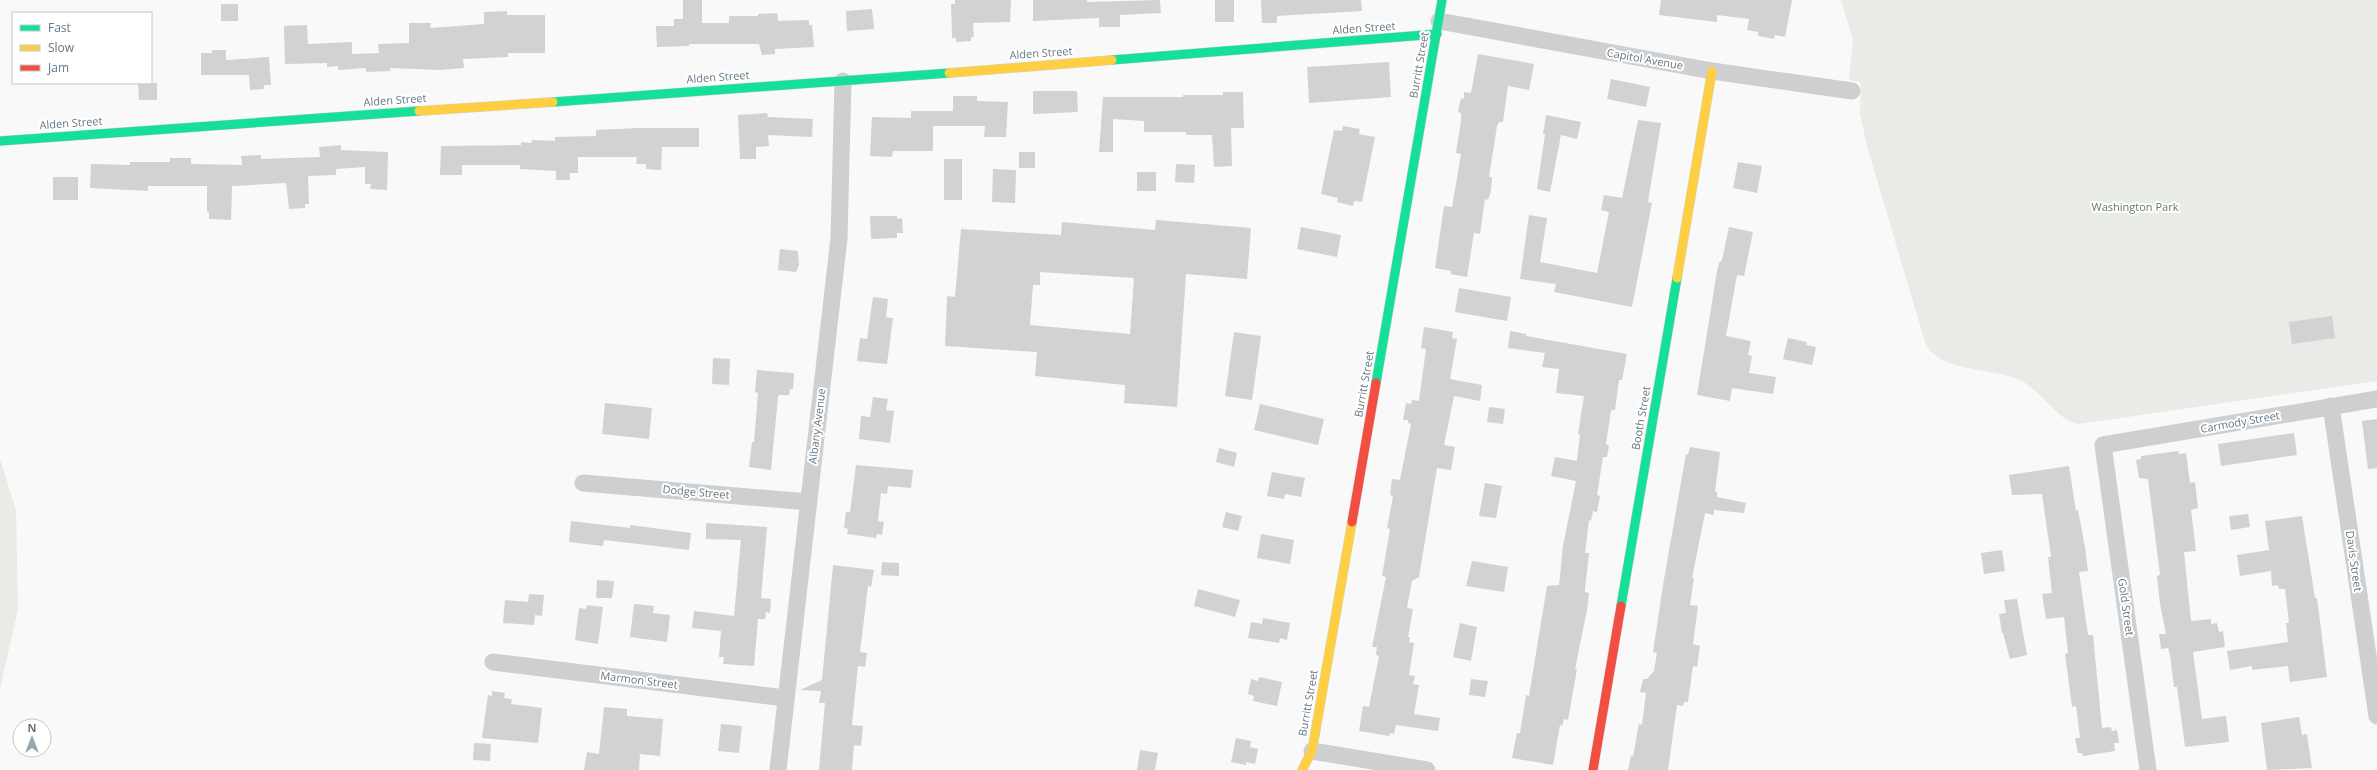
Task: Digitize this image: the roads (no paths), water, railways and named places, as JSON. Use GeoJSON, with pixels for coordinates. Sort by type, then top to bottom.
{"type":"FeatureCollection","features":[{"type":"Feature","properties":{"kind":"street","name":"Burritt Street"},"geometry":{"type":"LineString","coordinates":[[1302,770],[1312,751],[1442,0]]}},
{"type":"Feature","properties":{"kind":"street","name":"Capitol Avenue"},"geometry":{"type":"LineString","coordinates":[[1438,28],[1712,71],[1852,91]]}},
{"type":"Feature","properties":{"kind":"street","name":"Alden Street"},"geometry":{"type":"LineString","coordinates":[[0,141],[843,81],[1438,28]]}},
{"type":"Feature","properties":{"kind":"street","name":"Booth Street"},"geometry":{"type":"LineString","coordinates":[[1593,770],[1712,71]]}},
{"type":"Feature","properties":{"kind":"street","name":"Albany Avenue"},"geometry":{"type":"LineString","coordinates":[[778,770],[785,698],[839,238],[843,81]]}},
{"type":"Feature","properties":{"kind":"street","name":"Carmody Street"},"geometry":{"type":"LineString","coordinates":[[2103,445],[2377,399]]}},
{"type":"Feature","properties":{"kind":"street","name":"Davis Street"},"geometry":{"type":"LineString","coordinates":[[2331,406],[2377,716]]}},
{"type":"Feature","properties":{"kind":"street","name":"Gold Street"},"geometry":{"type":"LineString","coordinates":[[2103,445],[2148,770]]}},
{"type":"Feature","properties":{"kind":"street","name":"Dodge Street"},"geometry":{"type":"LineString","coordinates":[[583,483],[809,502]]}},
{"type":"Feature","properties":{"kind":"street","name":"Marmon Street"},"geometry":{"type":"LineString","coordinates":[[493,662],[785,698]]}},
{"type":"Feature","properties":{"kind":"street"},"geometry":{"type":"LineString","coordinates":[[1312,751],[1427,770]]}},
{"type":"Feature","properties":{"kind":"park label","name":"Washington Park"},"geometry":{"type":"Point","coordinates":[2135,207]}}]}
